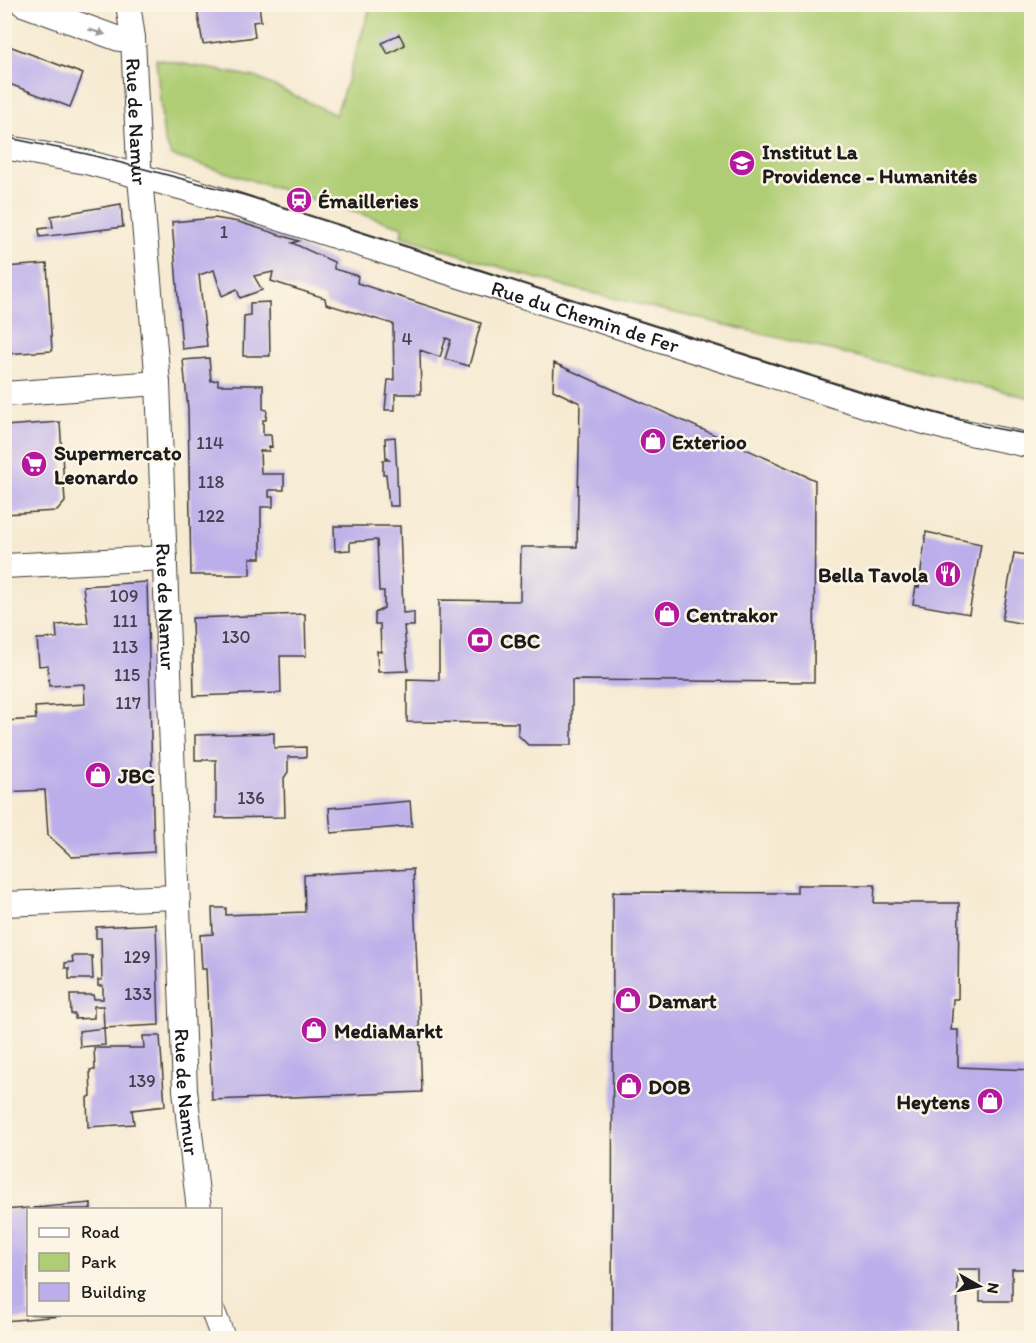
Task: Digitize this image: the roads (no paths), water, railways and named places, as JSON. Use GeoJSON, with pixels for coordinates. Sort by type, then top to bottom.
{"type":"FeatureCollection","features":[{"type":"Feature","properties":{"kind":"street"},"geometry":{"type":"LineString","coordinates":[[23,4],[119,39],[133,39]]}},
{"type":"Feature","properties":{"kind":"street","name":"Rue de Namur"},"geometry":{"type":"LineString","coordinates":[[128,4],[133,39],[140,177],[158,383],[185,1090],[199,1208]]}},
{"type":"Feature","properties":{"kind":"street","name":"Rue du Chemin de Fer"},"geometry":{"type":"LineString","coordinates":[[4,147],[86,162],[140,177],[269,215],[880,410],[946,428],[1032,446]]}},
{"type":"Feature","properties":{"kind":"street"},"geometry":{"type":"LineString","coordinates":[[4,394],[158,383]]}},
{"type":"Feature","properties":{"kind":"street"},"geometry":{"type":"LineString","coordinates":[[4,566],[165,558]]}},
{"type":"Feature","properties":{"kind":"street"},"geometry":{"type":"LineString","coordinates":[[4,904],[176,897]]}},
{"type":"Feature","properties":{"kind":"street"},"geometry":{"type":"LineString","coordinates":[[204,1338],[211,1316]]}},
{"type":"Feature","properties":{"kind":"street"},"geometry":{"type":"LineString","coordinates":[[212,1316],[212,1338]]}},
{"type":"Feature","properties":{"kind":"street"},"geometry":{"type":"LineString","coordinates":[[213,1316],[223,1338]]}},
{"type":"Feature","properties":{"kind":"tram line"},"geometry":{"type":"LineString","coordinates":[[4,137],[87,154],[244,195],[883,399],[983,426],[1032,435]]}},
{"type":"Feature","properties":{"kind":"place","name":"Institut La Providence - Humanités"},"geometry":{"type":"Point","coordinates":[742,163]}},
{"type":"Feature","properties":{"kind":"place","name":"Émailleries"},"geometry":{"type":"Point","coordinates":[299,200]}},
{"type":"Feature","properties":{"kind":"place","name":"Exterioo"},"geometry":{"type":"Point","coordinates":[653,441]}},
{"type":"Feature","properties":{"kind":"place","name":"Supermercato Leonardo"},"geometry":{"type":"Point","coordinates":[34,464]}},
{"type":"Feature","properties":{"kind":"place","name":"Bella Tavola"},"geometry":{"type":"Point","coordinates":[948,574]}},
{"type":"Feature","properties":{"kind":"place","name":"Centrakor"},"geometry":{"type":"Point","coordinates":[667,614]}},
{"type":"Feature","properties":{"kind":"place","name":"CBC"},"geometry":{"type":"Point","coordinates":[480,640]}},
{"type":"Feature","properties":{"kind":"place","name":"JBC"},"geometry":{"type":"Point","coordinates":[98,775]}},
{"type":"Feature","properties":{"kind":"place","name":"Damart"},"geometry":{"type":"Point","coordinates":[628,1000]}},
{"type":"Feature","properties":{"kind":"place","name":"MediaMarkt"},"geometry":{"type":"Point","coordinates":[314,1030]}},
{"type":"Feature","properties":{"kind":"place","name":"DOB"},"geometry":{"type":"Point","coordinates":[629,1086]}},
{"type":"Feature","properties":{"kind":"place","name":"Heytens"},"geometry":{"type":"Point","coordinates":[990,1101]}}]}
